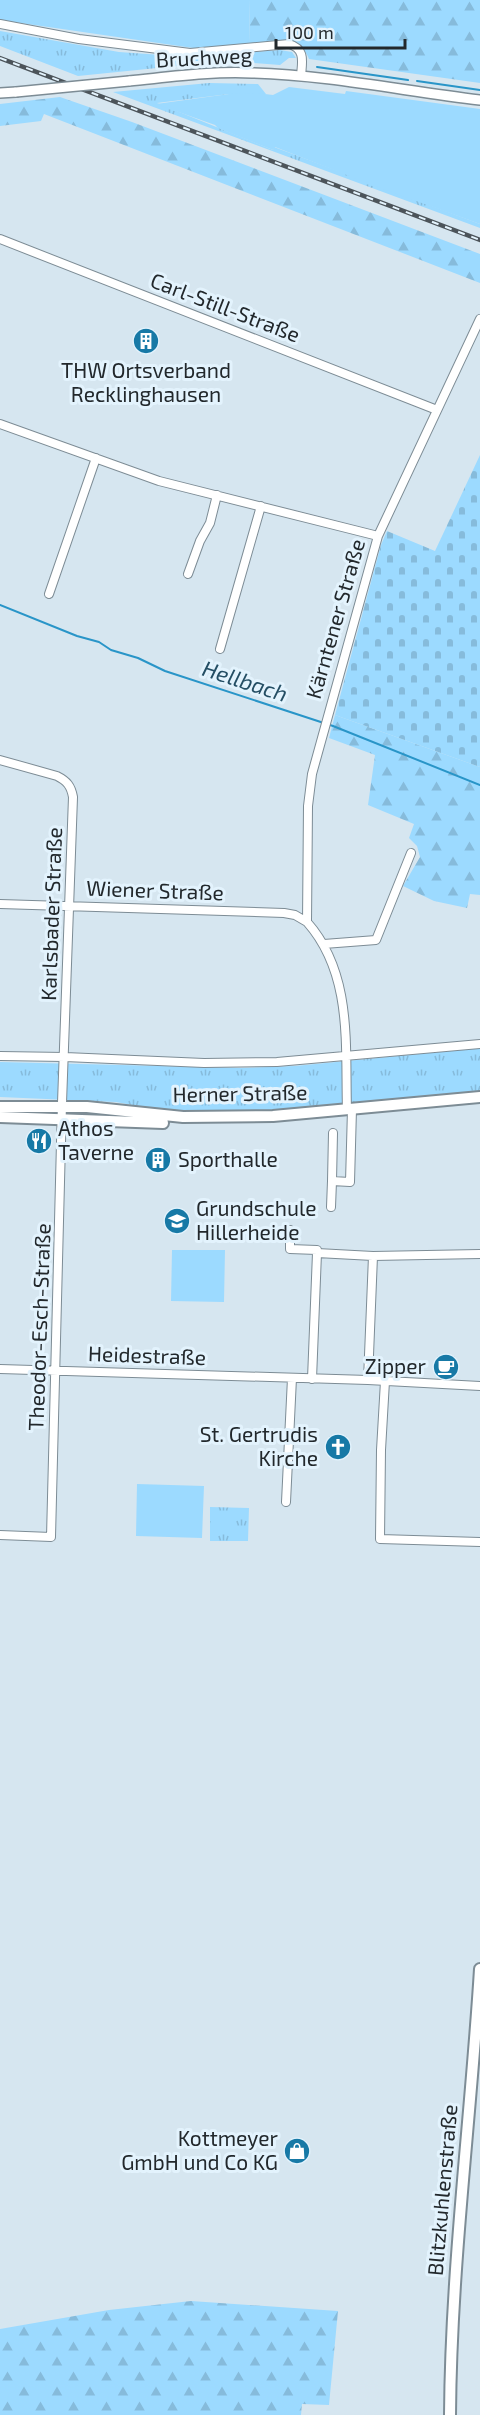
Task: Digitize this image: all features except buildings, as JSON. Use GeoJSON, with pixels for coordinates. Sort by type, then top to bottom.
{"type":"FeatureCollection","features":[{"type":"Feature","properties":{"kind":"main road","name":"Herner Straße"},"geometry":{"type":"LineString","coordinates":[[0,1118],[235,1124],[480,1097]]}},
{"type":"Feature","properties":{"kind":"main road","name":"Herner Straße"},"geometry":{"type":"LineString","coordinates":[[0,1107],[62,1106],[183,1117],[273,1116],[480,1104]]}},
{"type":"Feature","properties":{"kind":"main road","name":"Blitzkuhlenstraße"},"geometry":{"type":"LineString","coordinates":[[450,2415],[454,2290],[476,2044],[480,1969]]}},
{"type":"Feature","properties":{"kind":"street"},"geometry":{"type":"LineString","coordinates":[[0,24],[79,39],[190,53],[289,44],[298,48],[303,55],[301,76]]}},
{"type":"Feature","properties":{"kind":"street","name":"Bruchweg"},"geometry":{"type":"LineString","coordinates":[[0,93],[215,73],[250,72],[301,76],[480,100]]}},
{"type":"Feature","properties":{"kind":"street","name":"Carl-Still-Straße"},"geometry":{"type":"LineString","coordinates":[[0,240],[437,410]]}},
{"type":"Feature","properties":{"kind":"street","name":"Kärntener Straße"},"geometry":{"type":"LineString","coordinates":[[307,922],[308,806],[312,774],[378,536],[480,319]]}},
{"type":"Feature","properties":{"kind":"street"},"geometry":{"type":"LineString","coordinates":[[0,424],[159,481],[378,536]]}},
{"type":"Feature","properties":{"kind":"street"},"geometry":{"type":"LineString","coordinates":[[49,594],[96,458]]}},
{"type":"Feature","properties":{"kind":"street"},"geometry":{"type":"LineString","coordinates":[[188,574],[200,541],[210,523],[217,495]]}},
{"type":"Feature","properties":{"kind":"street"},"geometry":{"type":"LineString","coordinates":[[220,649],[261,506]]}},
{"type":"Feature","properties":{"kind":"street","name":"Karlsbader Straße"},"geometry":{"type":"LineString","coordinates":[[0,760],[65,780],[71,788],[73,797],[63,1118]]}},
{"type":"Feature","properties":{"kind":"street"},"geometry":{"type":"LineString","coordinates":[[324,944],[376,940],[411,853]]}},
{"type":"Feature","properties":{"kind":"street","name":"Wiener Straße"},"geometry":{"type":"LineString","coordinates":[[0,904],[284,913],[295,915],[307,922]]}},
{"type":"Feature","properties":{"kind":"street"},"geometry":{"type":"LineString","coordinates":[[307,922],[324,944],[333,962],[341,988],[350,1111],[350,1182],[332,1181]]}},
{"type":"Feature","properties":{"kind":"street","name":"Herner Straße"},"geometry":{"type":"LineString","coordinates":[[0,1056],[204,1063],[277,1062],[346,1058],[480,1044]]}},
{"type":"Feature","properties":{"kind":"street","name":"Theodor-Esch-Straße"},"geometry":{"type":"LineString","coordinates":[[0,1535],[51,1537],[63,1118]]}},
{"type":"Feature","properties":{"kind":"street"},"geometry":{"type":"LineString","coordinates":[[331,1207],[333,1133]]}},
{"type":"Feature","properties":{"kind":"street"},"geometry":{"type":"LineString","coordinates":[[290,1230],[290,1249],[317,1250],[317,1253],[373,1256],[480,1254]]}},
{"type":"Feature","properties":{"kind":"street"},"geometry":{"type":"LineString","coordinates":[[312,1379],[317,1253]]}},
{"type":"Feature","properties":{"kind":"street"},"geometry":{"type":"LineString","coordinates":[[368,1380],[373,1256]]}},
{"type":"Feature","properties":{"kind":"street","name":"Heidestraße"},"geometry":{"type":"LineString","coordinates":[[0,1369],[368,1380],[480,1386]]}},
{"type":"Feature","properties":{"kind":"street"},"geometry":{"type":"LineString","coordinates":[[286,1502],[292,1378]]}},
{"type":"Feature","properties":{"kind":"street"},"geometry":{"type":"LineString","coordinates":[[385,1381],[381,1450],[380,1539],[480,1542]]}},
{"type":"Feature","properties":{"kind":"green space"},"geometry":{"type":"Polygon","coordinates":[[[0,0],[250,0],[249,44],[200,49],[0,20],[0,0]]]}},
{"type":"Feature","properties":{"kind":"green space"},"geometry":{"type":"Polygon","coordinates":[[[250,0],[480,0],[480,83],[309,59],[298,45],[291,42],[249,44],[250,0]]]}},
{"type":"Feature","properties":{"kind":"green space"},"geometry":{"type":"Polygon","coordinates":[[[0,31],[119,52],[190,57],[280,50],[292,52],[296,58],[289,58],[280,65],[226,61],[78,76],[0,46],[0,31]]]}},
{"type":"Feature","properties":{"kind":"green space"},"geometry":{"type":"Polygon","coordinates":[[[209,83],[258,84],[266,94],[229,94],[157,103],[273,150],[274,147],[480,224],[480,228],[113,92],[209,83]]]}},
{"type":"Feature","properties":{"kind":"green space"},"geometry":{"type":"Polygon","coordinates":[[[289,87],[345,94],[346,91],[480,109],[480,224],[275,147],[273,150],[215,125],[156,104],[229,94],[273,95],[289,87]]]}},
{"type":"Feature","properties":{"kind":"green space"},"geometry":{"type":"Polygon","coordinates":[[[60,97],[480,254],[480,283],[44,114],[41,121],[0,126],[0,104],[60,97]]]}},
{"type":"Feature","properties":{"kind":"green space"},"geometry":{"type":"Polygon","coordinates":[[[480,455],[480,767],[335,715],[381,545],[387,531],[435,551],[480,455]]]}},
{"type":"Feature","properties":{"kind":"green space"},"geometry":{"type":"Polygon","coordinates":[[[335,715],[480,767],[480,895],[470,894],[467,908],[434,901],[403,886],[420,857],[417,846],[409,838],[414,824],[368,805],[375,755],[329,738],[335,715]]]}},
{"type":"Feature","properties":{"kind":"green space"},"geometry":{"type":"Polygon","coordinates":[[[480,1048],[480,1093],[249,1113],[171,1112],[116,1102],[0,1097],[0,1062],[241,1068],[295,1066],[480,1048]]]}},
{"type":"Feature","properties":{"kind":"green space"},"geometry":{"type":"Polygon","coordinates":[[[172,1250],[225,1250],[224,1302],[171,1301],[172,1250]]]}},
{"type":"Feature","properties":{"kind":"green space"},"geometry":{"type":"Polygon","coordinates":[[[137,1484],[204,1486],[202,1538],[136,1536],[137,1484]]]}},
{"type":"Feature","properties":{"kind":"green space"},"geometry":{"type":"Polygon","coordinates":[[[210,1507],[249,1508],[248,1541],[210,1541],[210,1507]]]}},
{"type":"Feature","properties":{"kind":"green space"},"geometry":{"type":"Polygon","coordinates":[[[191,2301],[338,2311],[329,2405],[302,2404],[301,2415],[0,2415],[0,2329],[109,2310],[191,2301]]]}},
{"type":"Feature","properties":{"kind":"waterway"},"geometry":{"type":"LineString","coordinates":[[317,67],[408,80]]}},
{"type":"Feature","properties":{"kind":"waterway"},"geometry":{"type":"LineString","coordinates":[[417,81],[480,90]]}},
{"type":"Feature","properties":{"kind":"waterway","name":"Hellbach"},"geometry":{"type":"LineString","coordinates":[[0,605],[77,636],[99,642],[111,650],[138,658],[165,671],[333,726],[480,785]]}},
{"type":"Feature","properties":{"kind":"railway"},"geometry":{"type":"LineString","coordinates":[[0,58],[480,240]]}},
{"type":"Feature","properties":{"kind":"place","name":"THW Ortsverband Recklinghausen"},"geometry":{"type":"Point","coordinates":[146,341]}},
{"type":"Feature","properties":{"kind":"place","name":"Athos Taverne"},"geometry":{"type":"Point","coordinates":[39,1141]}},
{"type":"Feature","properties":{"kind":"place","name":"Sporthalle"},"geometry":{"type":"Point","coordinates":[158,1160]}},
{"type":"Feature","properties":{"kind":"place","name":"Grundschule Hillerheide"},"geometry":{"type":"Point","coordinates":[177,1221]}},
{"type":"Feature","properties":{"kind":"place","name":"Zipper"},"geometry":{"type":"Point","coordinates":[446,1367]}},
{"type":"Feature","properties":{"kind":"place","name":"St. Gertrudis Kirche"},"geometry":{"type":"Point","coordinates":[338,1447]}},
{"type":"Feature","properties":{"kind":"place","name":"Kottmeyer GmbH und Co KG"},"geometry":{"type":"Point","coordinates":[297,2151]}}]}
